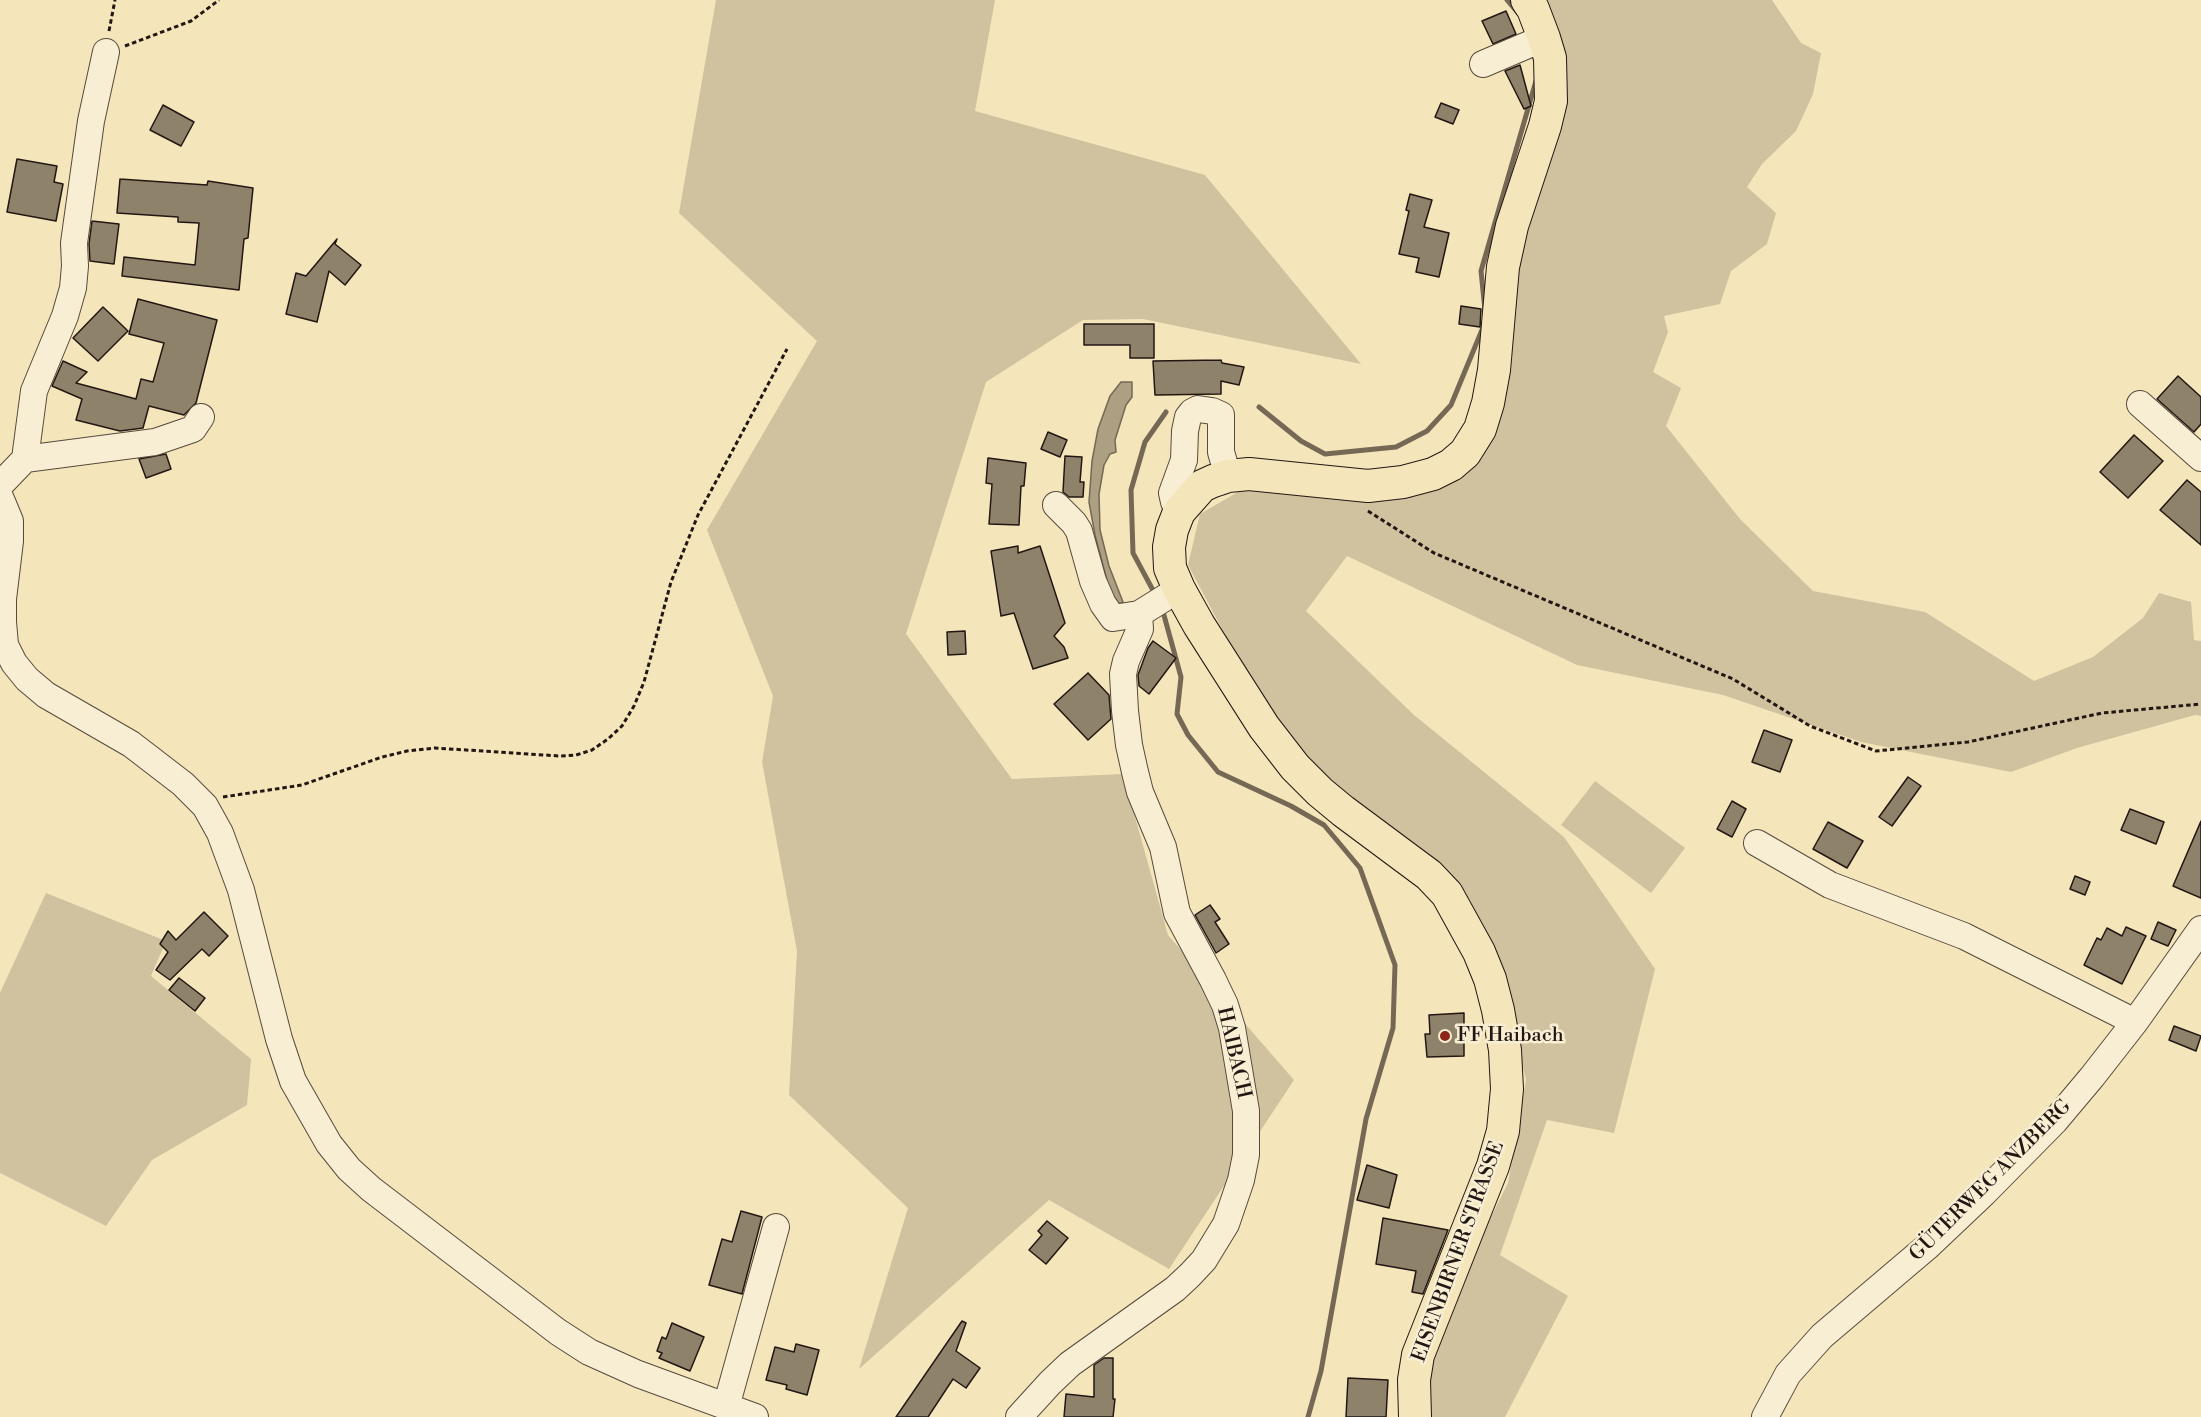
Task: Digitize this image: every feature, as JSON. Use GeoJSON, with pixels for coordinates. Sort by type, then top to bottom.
{"type":"FeatureCollection","features":[{"type":"Feature","properties":{"kind":"main road","name":"EISENBIRNER STRASSE"},"geometry":{"type":"LineString","coordinates":[[1415,1417],[1414,1380],[1418,1355],[1489,1177],[1503,1131],[1507,1089],[1505,1050],[1490,979],[1474,943],[1447,894],[1429,875],[1343,811],[1295,767],[1259,719],[1199,625],[1157,603],[1170,568],[1169,547],[1179,512],[1225,464],[1249,474],[1368,486],[1403,482],[1433,474],[1451,465],[1465,453],[1480,429],[1494,370],[1503,267],[1512,226],[1551,101],[1550,58],[1533,9],[1527,0]]}},
{"type":"Feature","properties":{"kind":"street"},"geometry":{"type":"LineString","coordinates":[[1483,64],[1544,38]]}},
{"type":"Feature","properties":{"kind":"street"},"geometry":{"type":"LineString","coordinates":[[0,486],[25,459],[34,391],[65,316],[73,288],[74,243],[91,121],[106,52]]}},
{"type":"Feature","properties":{"kind":"street"},"geometry":{"type":"LineString","coordinates":[[2140,404],[2201,458]]}},
{"type":"Feature","properties":{"kind":"street"},"geometry":{"type":"LineString","coordinates":[[1179,512],[1172,493],[1184,460],[1188,417],[1198,409],[1221,415],[1225,464],[1184,460]]}},
{"type":"Feature","properties":{"kind":"street"},"geometry":{"type":"LineString","coordinates":[[25,459],[155,442],[193,429],[201,417]]}},
{"type":"Feature","properties":{"kind":"street"},"geometry":{"type":"LineString","coordinates":[[0,497],[10,521],[3,622],[5,645],[14,663],[27,679],[46,695],[131,744],[183,784],[206,806],[220,833],[241,890],[279,1039],[293,1081],[328,1144],[349,1169],[380,1196],[558,1332],[582,1347],[638,1374],[755,1417]]}},
{"type":"Feature","properties":{"kind":"street"},"geometry":{"type":"LineString","coordinates":[[1056,505],[1079,531],[1093,581],[1103,604],[1113,618],[1157,603]]}},
{"type":"Feature","properties":{"kind":"street","name":"HAIBACH"},"geometry":{"type":"LineString","coordinates":[[1019,1417],[1070,1364],[1175,1289],[1204,1260],[1226,1224],[1235,1200],[1246,1155],[1246,1111],[1232,1028],[1225,1005],[1177,913],[1163,847],[1140,792],[1129,745],[1123,674],[1140,629],[1157,603]]}},
{"type":"Feature","properties":{"kind":"street"},"geometry":{"type":"LineString","coordinates":[[1757,843],[1830,885],[1964,936],[2135,1022]]}},
{"type":"Feature","properties":{"kind":"street","name":"GÜTERWEG ANZBERG"},"geometry":{"type":"LineString","coordinates":[[1765,1417],[1788,1374],[1804,1355],[1846,1314],[1928,1246],[2021,1157],[2092,1077],[2135,1022],[2201,929]]}},
{"type":"Feature","properties":{"kind":"street"},"geometry":{"type":"LineString","coordinates":[[726,1407],[776,1227]]}},
{"type":"Feature","properties":{"kind":"path"},"geometry":{"type":"LineString","coordinates":[[115,0],[106,52],[191,21],[219,0]]}},
{"type":"Feature","properties":{"kind":"path"},"geometry":{"type":"LineString","coordinates":[[206,806],[229,795],[302,785],[382,757],[407,751],[435,748],[568,756],[592,750],[608,739],[622,726],[641,690],[672,582],[698,515],[787,349]]}},
{"type":"Feature","properties":{"kind":"path"},"geometry":{"type":"LineString","coordinates":[[1364,508],[1434,553],[1733,679],[1810,726],[1876,750],[1968,742],[2102,713],[2201,704]]}},
{"type":"Feature","properties":{"kind":"shaded area"},"geometry":{"type":"Polygon","coordinates":[[[716,0],[995,0],[975,111],[1205,175],[1361,364],[1143,319],[1083,320],[986,382],[906,634],[1012,779],[1123,774],[1168,935],[1294,1080],[1169,1269],[1049,1200],[859,1369],[908,1208],[789,1095],[797,951],[762,762],[773,696],[707,530],[817,341],[679,213],[716,0]]]}},
{"type":"Feature","properties":{"kind":"shaded area"},"geometry":{"type":"Polygon","coordinates":[[[1538,0],[1772,0],[1801,43],[1821,53],[1813,94],[1796,131],[1762,164],[1747,187],[1776,213],[1767,244],[1731,271],[1720,304],[1664,316],[1668,332],[1653,372],[1681,388],[1666,426],[1740,519],[1813,591],[1925,612],[2034,681],[2093,657],[2143,618],[2159,593],[2191,602],[2194,640],[2201,641],[2201,716],[2195,715],[2077,748],[2011,772],[1861,742],[1723,695],[1577,665],[1347,556],[1306,611],[1414,715],[1564,837],[1655,969],[1614,1133],[1547,1120],[1500,1255],[1568,1296],[1505,1417],[1423,1417],[1421,1378],[1442,1315],[1508,1183],[1526,1080],[1511,1013],[1470,900],[1402,841],[1311,772],[1255,691],[1188,565],[1200,514],[1243,489],[1333,498],[1411,490],[1466,468],[1506,287],[1547,132],[1538,0]]]}},
{"type":"Feature","properties":{"kind":"shaded area"},"geometry":{"type":"Polygon","coordinates":[[[1121,382],[1132,382],[1132,397],[1126,405],[1115,440],[1116,452],[1110,454],[1104,465],[1099,494],[1100,530],[1109,566],[1123,602],[1119,604],[1114,600],[1109,588],[1089,502],[1092,461],[1098,429],[1110,396],[1121,382]]]}},
{"type":"Feature","properties":{"kind":"shaded area"},"geometry":{"type":"Polygon","coordinates":[[[1595,781],[1685,848],[1651,893],[1561,825],[1595,781]]]}},
{"type":"Feature","properties":{"kind":"shaded area"},"geometry":{"type":"Polygon","coordinates":[[[46,893],[166,941],[151,976],[251,1059],[247,1105],[152,1160],[106,1226],[0,1173],[0,993],[46,893]]]}},
{"type":"Feature","properties":{"kind":"building"},"geometry":{"type":"Polygon","coordinates":[[[1506,11],[1516,34],[1493,44],[1482,21],[1506,11]]]}},
{"type":"Feature","properties":{"kind":"building"},"geometry":{"type":"Polygon","coordinates":[[[1520,65],[1531,106],[1524,109],[1505,71],[1520,65]]]}},
{"type":"Feature","properties":{"kind":"building"},"geometry":{"type":"Polygon","coordinates":[[[1441,103],[1459,110],[1453,124],[1435,117],[1441,103]]]}},
{"type":"Feature","properties":{"kind":"building"},"geometry":{"type":"Polygon","coordinates":[[[163,105],[194,122],[181,146],[150,130],[163,105]]]}},
{"type":"Feature","properties":{"kind":"building"},"geometry":{"type":"Polygon","coordinates":[[[17,159],[57,166],[54,182],[63,184],[56,221],[7,212],[17,159]]]}},
{"type":"Feature","properties":{"kind":"building"},"geometry":{"type":"Polygon","coordinates":[[[120,179],[207,185],[208,181],[253,188],[248,238],[244,239],[239,290],[122,276],[124,257],[195,265],[199,223],[178,222],[178,217],[117,213],[120,179]]]}},
{"type":"Feature","properties":{"kind":"building"},"geometry":{"type":"Polygon","coordinates":[[[1410,194],[1432,200],[1424,227],[1449,233],[1439,277],[1416,272],[1419,258],[1399,254],[1409,211],[1406,210],[1410,194]]]}},
{"type":"Feature","properties":{"kind":"building"},"geometry":{"type":"Polygon","coordinates":[[[92,221],[119,224],[114,264],[90,261],[89,244],[92,221]]]}},
{"type":"Feature","properties":{"kind":"building"},"geometry":{"type":"Polygon","coordinates":[[[337,239],[335,244],[361,265],[345,285],[329,271],[317,322],[286,314],[296,273],[306,276],[337,239]]]}},
{"type":"Feature","properties":{"kind":"building"},"geometry":{"type":"Polygon","coordinates":[[[138,299],[217,320],[196,403],[184,415],[149,406],[143,428],[120,431],[76,420],[82,399],[52,386],[63,361],[87,372],[76,383],[136,399],[141,379],[153,382],[164,343],[129,334],[138,299]]]}},
{"type":"Feature","properties":{"kind":"building"},"geometry":{"type":"Polygon","coordinates":[[[1461,306],[1481,309],[1480,327],[1459,324],[1461,306]]]}},
{"type":"Feature","properties":{"kind":"building"},"geometry":{"type":"Polygon","coordinates":[[[103,307],[128,331],[98,361],[73,338],[103,307]]]}},
{"type":"Feature","properties":{"kind":"building"},"geometry":{"type":"Polygon","coordinates":[[[1084,324],[1154,324],[1154,358],[1130,358],[1130,345],[1084,345],[1084,324]]]}},
{"type":"Feature","properties":{"kind":"building"},"geometry":{"type":"Polygon","coordinates":[[[1221,360],[1222,363],[1244,367],[1239,385],[1221,381],[1221,394],[1155,395],[1153,361],[1221,360]]]}},
{"type":"Feature","properties":{"kind":"building"},"geometry":{"type":"Polygon","coordinates":[[[2178,376],[2201,397],[2201,424],[2194,432],[2157,399],[2178,376]]]}},
{"type":"Feature","properties":{"kind":"building"},"geometry":{"type":"Polygon","coordinates":[[[1048,432],[1067,440],[1060,457],[1041,449],[1048,432]]]}},
{"type":"Feature","properties":{"kind":"building"},"geometry":{"type":"Polygon","coordinates":[[[2134,435],[2163,461],[2128,498],[2100,472],[2134,435]]]}},
{"type":"Feature","properties":{"kind":"building"},"geometry":{"type":"Polygon","coordinates":[[[166,454],[171,469],[146,478],[139,459],[166,454]]]}},
{"type":"Feature","properties":{"kind":"building"},"geometry":{"type":"Polygon","coordinates":[[[1065,456],[1082,457],[1080,482],[1084,482],[1083,497],[1069,497],[1063,492],[1065,456]]]}},
{"type":"Feature","properties":{"kind":"building"},"geometry":{"type":"Polygon","coordinates":[[[988,458],[1026,463],[1024,486],[1021,486],[1019,525],[989,524],[992,484],[986,483],[988,458]]]}},
{"type":"Feature","properties":{"kind":"building"},"geometry":{"type":"Polygon","coordinates":[[[2187,480],[2201,492],[2201,545],[2160,510],[2187,480]]]}},
{"type":"Feature","properties":{"kind":"building"},"geometry":{"type":"Polygon","coordinates":[[[1018,546],[1018,553],[1040,546],[1065,623],[1054,636],[1064,647],[1068,658],[1033,669],[1014,613],[1001,616],[991,551],[1018,546]]]}},
{"type":"Feature","properties":{"kind":"building"},"geometry":{"type":"Polygon","coordinates":[[[965,631],[966,654],[948,655],[947,632],[965,631]]]}},
{"type":"Feature","properties":{"kind":"building"},"geometry":{"type":"Polygon","coordinates":[[[1153,641],[1176,658],[1149,694],[1139,686],[1138,675],[1153,641]]]}},
{"type":"Feature","properties":{"kind":"building"},"geometry":{"type":"Polygon","coordinates":[[[1088,673],[1109,695],[1111,719],[1088,740],[1054,704],[1088,673]]]}},
{"type":"Feature","properties":{"kind":"building"},"geometry":{"type":"Polygon","coordinates":[[[1764,730],[1792,740],[1780,772],[1752,762],[1764,730]]]}},
{"type":"Feature","properties":{"kind":"building"},"geometry":{"type":"Polygon","coordinates":[[[1908,777],[1921,786],[1892,826],[1879,817],[1908,777]]]}},
{"type":"Feature","properties":{"kind":"building"},"geometry":{"type":"Polygon","coordinates":[[[1732,801],[1746,809],[1732,837],[1717,829],[1732,801]]]}},
{"type":"Feature","properties":{"kind":"building"},"geometry":{"type":"Polygon","coordinates":[[[2130,809],[2164,822],[2156,844],[2121,830],[2130,809]]]}},
{"type":"Feature","properties":{"kind":"building"},"geometry":{"type":"Polygon","coordinates":[[[2201,821],[2201,898],[2173,886],[2201,821]]]}},
{"type":"Feature","properties":{"kind":"building"},"geometry":{"type":"Polygon","coordinates":[[[1828,822],[1863,841],[1847,868],[1813,849],[1828,822]]]}},
{"type":"Feature","properties":{"kind":"building"},"geometry":{"type":"Polygon","coordinates":[[[2075,876],[2090,882],[2085,895],[2070,889],[2075,876]]]}},
{"type":"Feature","properties":{"kind":"building"},"geometry":{"type":"Polygon","coordinates":[[[1210,905],[1220,919],[1215,922],[1229,944],[1216,953],[1195,915],[1210,905]]]}},
{"type":"Feature","properties":{"kind":"building"},"geometry":{"type":"Polygon","coordinates":[[[204,912],[228,936],[209,956],[202,949],[170,980],[156,970],[168,952],[160,944],[168,931],[176,940],[204,912]]]}},
{"type":"Feature","properties":{"kind":"building"},"geometry":{"type":"Polygon","coordinates":[[[2158,922],[2176,930],[2168,946],[2151,939],[2158,922]]]}},
{"type":"Feature","properties":{"kind":"building"},"geometry":{"type":"Polygon","coordinates":[[[2126,927],[2146,936],[2122,984],[2084,965],[2097,938],[2101,940],[2107,928],[2122,936],[2126,927]]]}},
{"type":"Feature","properties":{"kind":"building"},"geometry":{"type":"Polygon","coordinates":[[[179,978],[205,998],[195,1011],[169,990],[179,978]]]}},
{"type":"Feature","properties":{"kind":"building","name":"FF Haibach"},"geometry":{"type":"Polygon","coordinates":[[[1464,1013],[1464,1056],[1427,1057],[1425,1034],[1430,1034],[1429,1015],[1464,1013]]]}},
{"type":"Feature","properties":{"kind":"building"},"geometry":{"type":"Polygon","coordinates":[[[2174,1026],[2201,1036],[2196,1051],[2169,1040],[2174,1026]]]}},
{"type":"Feature","properties":{"kind":"building"},"geometry":{"type":"Polygon","coordinates":[[[1367,1165],[1397,1175],[1389,1208],[1357,1200],[1367,1165]]]}},
{"type":"Feature","properties":{"kind":"building"},"geometry":{"type":"Polygon","coordinates":[[[741,1211],[762,1217],[742,1294],[709,1285],[722,1239],[732,1242],[741,1211]]]}},
{"type":"Feature","properties":{"kind":"building"},"geometry":{"type":"Polygon","coordinates":[[[1383,1218],[1448,1230],[1423,1294],[1412,1292],[1416,1271],[1376,1264],[1383,1218]]]}},
{"type":"Feature","properties":{"kind":"building"},"geometry":{"type":"Polygon","coordinates":[[[1047,1221],[1068,1238],[1046,1264],[1029,1250],[1042,1235],[1038,1231],[1047,1221]]]}},
{"type":"Feature","properties":{"kind":"building"},"geometry":{"type":"Polygon","coordinates":[[[962,1321],[966,1323],[956,1351],[980,1368],[966,1388],[953,1379],[928,1417],[896,1417],[962,1321]]]}},
{"type":"Feature","properties":{"kind":"building"},"geometry":{"type":"Polygon","coordinates":[[[672,1323],[704,1337],[690,1371],[659,1358],[662,1353],[657,1351],[662,1337],[666,1339],[672,1323]]]}},
{"type":"Feature","properties":{"kind":"building"},"geometry":{"type":"Polygon","coordinates":[[[796,1344],[819,1350],[807,1395],[786,1389],[787,1385],[766,1380],[775,1347],[794,1352],[796,1344]]]}},
{"type":"Feature","properties":{"kind":"building"},"geometry":{"type":"Polygon","coordinates":[[[1104,1358],[1113,1358],[1113,1399],[1115,1399],[1113,1417],[1064,1417],[1066,1394],[1094,1397],[1094,1365],[1104,1358]]]}},
{"type":"Feature","properties":{"kind":"building"},"geometry":{"type":"Polygon","coordinates":[[[1348,1378],[1388,1380],[1386,1417],[1346,1417],[1348,1378]]]}},
{"type":"Feature","properties":{"kind":"waterway"},"geometry":{"type":"LineString","coordinates":[[1507,0],[1518,13]]}},
{"type":"Feature","properties":{"kind":"waterway"},"geometry":{"type":"LineString","coordinates":[[1485,310],[1481,271],[1536,81]]}},
{"type":"Feature","properties":{"kind":"waterway"},"geometry":{"type":"LineString","coordinates":[[1259,407],[1301,441],[1325,454],[1396,447],[1427,431],[1451,405],[1484,325]]}},
{"type":"Feature","properties":{"kind":"waterway"},"geometry":{"type":"LineString","coordinates":[[1155,594],[1133,553],[1131,490],[1145,442],[1166,412]]}},
{"type":"Feature","properties":{"kind":"waterway"},"geometry":{"type":"LineString","coordinates":[[1162,608],[1181,677],[1177,714],[1188,735],[1218,772],[1291,806],[1324,825],[1360,868],[1395,965],[1393,1028],[1366,1119],[1321,1371],[1308,1417]]}},
{"type":"Feature","properties":{"kind":"place","name":"FF Haibach"},"geometry":{"type":"Point","coordinates":[1445,1036]}}]}
